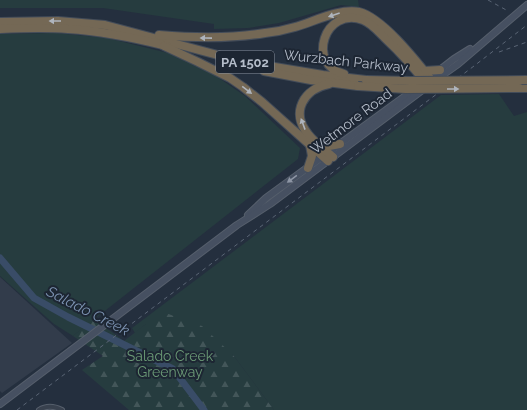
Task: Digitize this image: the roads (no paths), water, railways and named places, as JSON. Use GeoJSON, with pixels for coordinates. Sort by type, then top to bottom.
{"type":"FeatureCollection","features":[{"type":"Feature","properties":{"kind":"highway"},"geometry":{"type":"LineString","coordinates":[[127,30],[189,38],[225,38],[286,29],[340,13],[349,11],[358,12],[368,16],[402,46],[428,80]]}},
{"type":"Feature","properties":{"kind":"highway"},"geometry":{"type":"LineString","coordinates":[[366,80],[338,73],[330,67],[325,58],[323,47],[326,33],[340,20],[356,18],[366,21],[428,80]]}},
{"type":"Feature","properties":{"kind":"highway","name":"Wurzbach Parkway"},"geometry":{"type":"LineString","coordinates":[[0,22],[70,21],[105,25],[244,62],[323,75],[366,80],[527,80]]}},
{"type":"Feature","properties":{"kind":"highway","name":"Wurzbach Parkway"},"geometry":{"type":"LineString","coordinates":[[0,29],[47,28],[112,34],[280,74],[358,86],[406,89],[523,88]]}},
{"type":"Feature","properties":{"kind":"highway"},"geometry":{"type":"LineString","coordinates":[[163,45],[230,78],[262,102],[310,144],[328,157]]}},
{"type":"Feature","properties":{"kind":"highway"},"geometry":{"type":"LineString","coordinates":[[413,90],[416,82],[415,68]]}},
{"type":"Feature","properties":{"kind":"highway"},"geometry":{"type":"LineString","coordinates":[[428,80],[440,70]]}},
{"type":"Feature","properties":{"kind":"highway"},"geometry":{"type":"LineString","coordinates":[[328,157],[319,145],[309,136],[302,125],[300,114],[301,104],[305,96],[320,86],[334,83]]}},
{"type":"Feature","properties":{"kind":"highway"},"geometry":{"type":"LineString","coordinates":[[308,168],[312,156],[310,144]]}},
{"type":"Feature","properties":{"kind":"highway"},"geometry":{"type":"LineString","coordinates":[[319,145],[329,146],[340,144]]}},
{"type":"Feature","properties":{"kind":"main road","name":"Wetmore Road"},"geometry":{"type":"LineString","coordinates":[[237,225],[266,198],[308,168],[328,157],[340,144],[413,90],[458,64],[527,5]]}},
{"type":"Feature","properties":{"kind":"main road","name":"Wetmore Road"},"geometry":{"type":"LineString","coordinates":[[440,70],[454,59],[484,41]]}},
{"type":"Feature","properties":{"kind":"main road","name":"Wetmore Road"},"geometry":{"type":"LineString","coordinates":[[0,404],[237,225],[270,204],[428,80]]}},
{"type":"Feature","properties":{"kind":"street"},"geometry":{"type":"LineString","coordinates":[[39,410],[47,406],[52,406],[62,410]]}},
{"type":"Feature","properties":{"kind":"waterway","name":"Salado Creek"},"geometry":{"type":"LineString","coordinates":[[0,258],[34,298],[68,317],[173,369],[204,410]]}},
{"type":"Feature","properties":{"kind":"railway"},"geometry":{"type":"LineString","coordinates":[[488,0],[508,11]]}},
{"type":"Feature","properties":{"kind":"railway"},"geometry":{"type":"LineString","coordinates":[[17,410],[527,25]]}},
{"type":"Feature","properties":{"kind":"railway"},"geometry":{"type":"LineString","coordinates":[[499,52],[527,42]]}},
{"type":"Feature","properties":{"kind":"park label","name":"Salado Creek Greenway"},"geometry":{"type":"Point","coordinates":[170,364]}}]}
